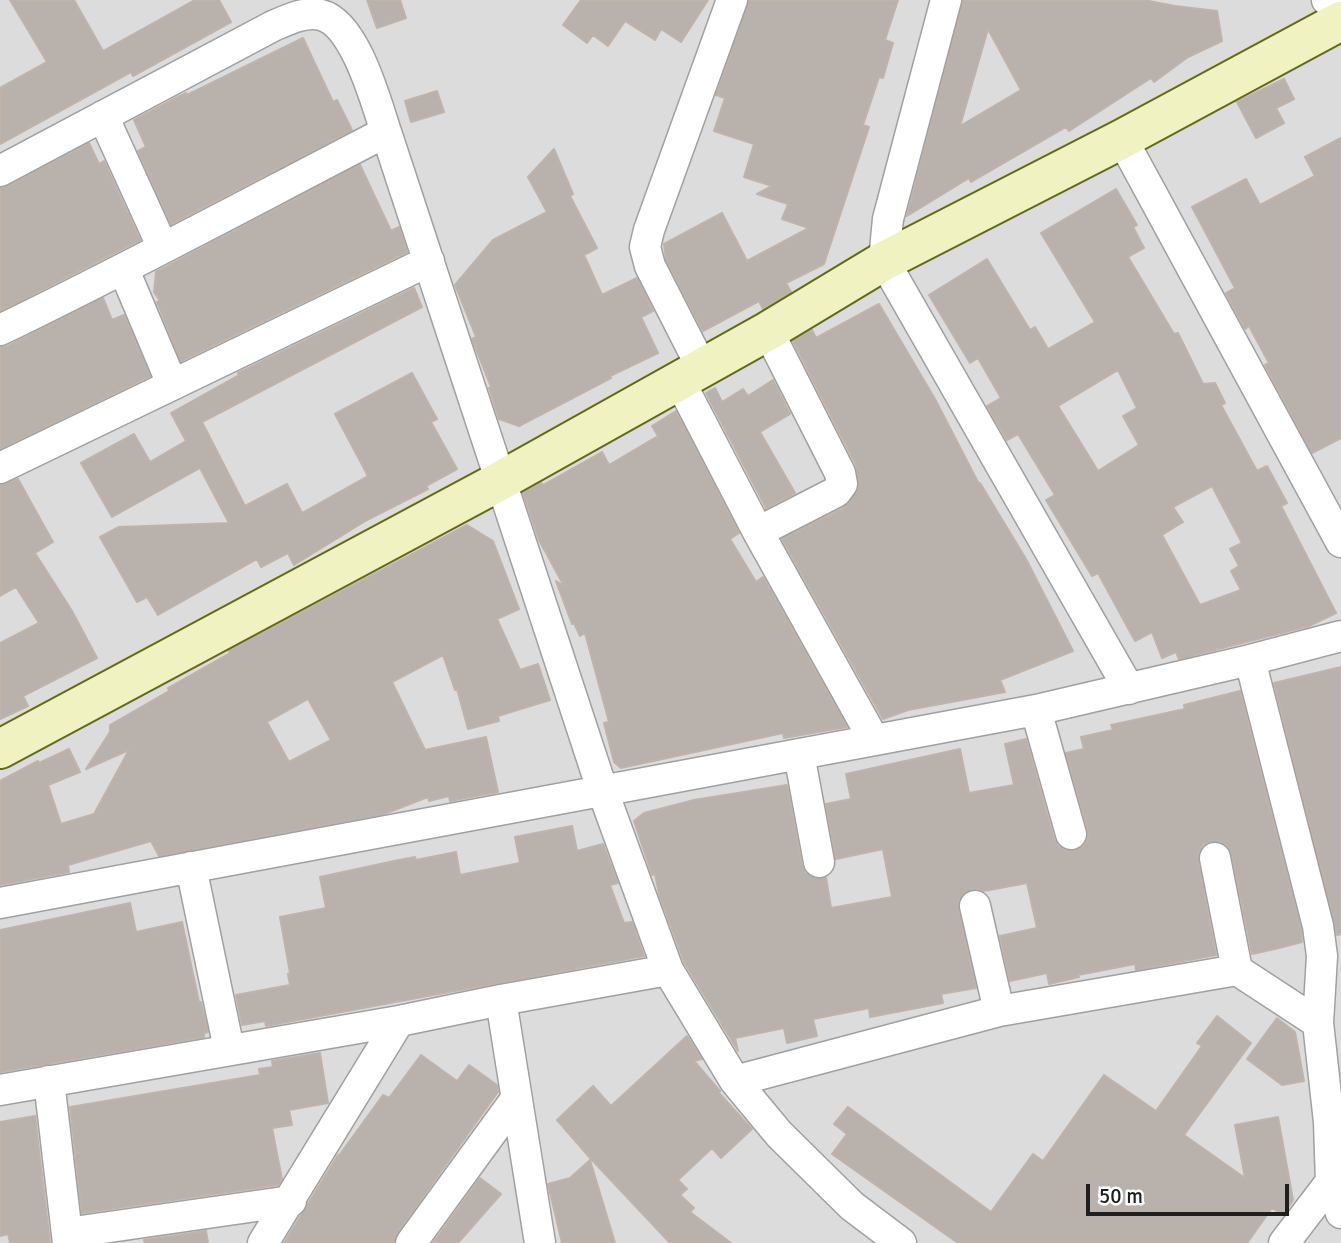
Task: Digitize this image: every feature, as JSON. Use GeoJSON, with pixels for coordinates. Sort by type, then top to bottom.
{"type":"FeatureCollection","features":[{"type":"Feature","properties":{"kind":"street"},"geometry":{"type":"LineString","coordinates":[[732,0],[645,247],[650,267],[691,374],[758,532],[874,740]]}},
{"type":"Feature","properties":{"kind":"street"},"geometry":{"type":"LineString","coordinates":[[946,0],[888,219],[884,261],[1129,689]]}},
{"type":"Feature","properties":{"kind":"street"},"geometry":{"type":"LineString","coordinates":[[1327,0],[1341,1]]}},
{"type":"Feature","properties":{"kind":"street"},"geometry":{"type":"LineString","coordinates":[[0,171],[273,26],[297,16],[322,15],[343,29],[357,52],[386,132],[602,789],[668,970],[735,1082],[779,1134],[852,1206],[901,1243]]}},
{"type":"Feature","properties":{"kind":"street"},"geometry":{"type":"LineString","coordinates":[[0,749],[500,481],[768,331],[884,261],[1122,139],[1341,21]]}},
{"type":"Feature","properties":{"kind":"street"},"geometry":{"type":"LineString","coordinates":[[103,116],[163,247]]}},
{"type":"Feature","properties":{"kind":"street"},"geometry":{"type":"LineString","coordinates":[[0,330],[124,270],[163,247],[386,132]]}},
{"type":"Feature","properties":{"kind":"street"},"geometry":{"type":"LineString","coordinates":[[1122,139],[1341,542]]}},
{"type":"Feature","properties":{"kind":"street"},"geometry":{"type":"LineString","coordinates":[[0,468],[429,261]]}},
{"type":"Feature","properties":{"kind":"street"},"geometry":{"type":"LineString","coordinates":[[124,270],[172,384]]}},
{"type":"Feature","properties":{"kind":"street"},"geometry":{"type":"LineString","coordinates":[[758,532],[836,492],[842,484],[840,473],[768,331]]}},
{"type":"Feature","properties":{"kind":"street"},"geometry":{"type":"LineString","coordinates":[[0,903],[1036,710],[1341,636]]}},
{"type":"Feature","properties":{"kind":"street"},"geometry":{"type":"LineString","coordinates":[[1250,660],[1318,926],[1330,1017],[1329,1122],[1341,1213]]}},
{"type":"Feature","properties":{"kind":"street"},"geometry":{"type":"LineString","coordinates":[[1036,710],[1072,834]]}},
{"type":"Feature","properties":{"kind":"street"},"geometry":{"type":"LineString","coordinates":[[799,754],[819,862]]}},
{"type":"Feature","properties":{"kind":"street"},"geometry":{"type":"LineString","coordinates":[[1215,858],[1237,970]]}},
{"type":"Feature","properties":{"kind":"street"},"geometry":{"type":"LineString","coordinates":[[191,867],[229,1049]]}},
{"type":"Feature","properties":{"kind":"street"},"geometry":{"type":"LineString","coordinates":[[975,906],[999,1011]]}},
{"type":"Feature","properties":{"kind":"street"},"geometry":{"type":"LineString","coordinates":[[0,1090],[399,1021],[668,970]]}},
{"type":"Feature","properties":{"kind":"street"},"geometry":{"type":"LineString","coordinates":[[735,1082],[999,1011],[1237,970],[1330,1017]]}},
{"type":"Feature","properties":{"kind":"street"},"geometry":{"type":"LineString","coordinates":[[501,1000],[540,1243]]}},
{"type":"Feature","properties":{"kind":"street"},"geometry":{"type":"LineString","coordinates":[[263,1243],[399,1021]]}},
{"type":"Feature","properties":{"kind":"street"},"geometry":{"type":"LineString","coordinates":[[49,1081],[68,1238],[291,1200]]}},
{"type":"Feature","properties":{"kind":"street"},"geometry":{"type":"LineString","coordinates":[[411,1243],[516,1099]]}},
{"type":"Feature","properties":{"kind":"street"},"geometry":{"type":"LineString","coordinates":[[1284,1243],[1336,1175]]}},
{"type":"Feature","properties":{"kind":"shaded area"},"geometry":{"type":"Polygon","coordinates":[[[0,0],[1341,0],[1341,1243],[0,1243],[0,0]]]}},
{"type":"Feature","properties":{"kind":"building"},"geometry":{"type":"Polygon","coordinates":[[[10,0],[74,0],[103,51],[195,0],[219,0],[231,22],[133,76],[131,72],[0,144],[0,88],[47,62],[10,0]]]}},
{"type":"Feature","properties":{"kind":"building"},"geometry":{"type":"Polygon","coordinates":[[[367,0],[400,0],[406,18],[377,28],[367,0]]]}},
{"type":"Feature","properties":{"kind":"building"},"geometry":{"type":"Polygon","coordinates":[[[581,0],[708,0],[681,42],[661,29],[655,40],[625,21],[608,46],[593,35],[587,43],[563,25],[581,0]]]}},
{"type":"Feature","properties":{"kind":"building"},"geometry":{"type":"Polygon","coordinates":[[[749,0],[898,0],[885,40],[893,43],[883,78],[879,77],[863,125],[869,127],[824,264],[786,283],[791,292],[763,309],[759,301],[703,331],[666,260],[664,244],[722,213],[747,261],[809,228],[782,219],[788,204],[757,194],[772,186],[744,177],[754,144],[714,131],[725,98],[716,95],[749,0]]]}},
{"type":"Feature","properties":{"kind":"building"},"geometry":{"type":"Polygon","coordinates":[[[963,0],[1144,0],[1217,11],[1222,41],[1188,57],[1154,82],[1151,78],[1069,131],[1066,127],[971,182],[969,178],[907,216],[963,0]],[[988,29],[960,126],[1021,90],[988,29]]]}},
{"type":"Feature","properties":{"kind":"building"},"geometry":{"type":"Polygon","coordinates":[[[303,38],[333,102],[337,100],[352,130],[171,224],[138,151],[146,147],[134,120],[303,38]]]}},
{"type":"Feature","properties":{"kind":"building"},"geometry":{"type":"Polygon","coordinates":[[[1284,79],[1294,99],[1276,108],[1284,123],[1256,138],[1237,102],[1284,79]]]}},
{"type":"Feature","properties":{"kind":"building"},"geometry":{"type":"Polygon","coordinates":[[[437,91],[444,112],[411,122],[405,101],[437,91]]]}},
{"type":"Feature","properties":{"kind":"building"},"geometry":{"type":"Polygon","coordinates":[[[1341,138],[1341,438],[1312,453],[1265,365],[1269,363],[1249,326],[1245,329],[1226,293],[1235,288],[1192,207],[1246,179],[1260,205],[1315,176],[1305,157],[1341,138]]]}},
{"type":"Feature","properties":{"kind":"building"},"geometry":{"type":"Polygon","coordinates":[[[89,143],[99,164],[104,161],[140,240],[0,311],[0,188],[89,143]]]}},
{"type":"Feature","properties":{"kind":"building"},"geometry":{"type":"Polygon","coordinates":[[[554,149],[573,194],[570,196],[597,248],[584,255],[602,295],[637,278],[653,311],[641,317],[658,353],[519,426],[499,419],[489,388],[491,387],[472,339],[476,337],[455,285],[493,240],[547,212],[528,177],[554,149]]]}},
{"type":"Feature","properties":{"kind":"building"},"geometry":{"type":"Polygon","coordinates":[[[360,165],[391,231],[399,227],[407,252],[181,361],[157,302],[160,301],[154,292],[156,272],[360,165]]]}},
{"type":"Feature","properties":{"kind":"building"},"geometry":{"type":"Polygon","coordinates":[[[1116,189],[1137,225],[1133,227],[1144,248],[1128,257],[1174,334],[1178,333],[1203,384],[1215,383],[1225,403],[1221,405],[1257,471],[1267,466],[1287,503],[1281,506],[1336,613],[1309,626],[1179,659],[1176,652],[1162,658],[1152,632],[1135,641],[1098,573],[1092,576],[1046,500],[1055,495],[1018,434],[1007,440],[987,406],[1001,398],[978,358],[970,363],[929,295],[987,259],[1030,330],[1035,327],[1048,349],[1095,322],[1041,233],[1116,189]],[[1118,370],[1058,406],[1098,471],[1139,445],[1123,416],[1137,408],[1118,370]],[[1212,486],[1173,507],[1183,522],[1162,535],[1200,605],[1241,590],[1231,571],[1239,566],[1230,549],[1242,543],[1212,486]]]}},
{"type":"Feature","properties":{"kind":"building"},"geometry":{"type":"Polygon","coordinates":[[[414,288],[422,307],[202,422],[245,506],[287,484],[302,513],[368,476],[335,414],[412,373],[437,419],[431,422],[457,469],[426,486],[428,489],[367,520],[294,565],[288,553],[261,567],[257,559],[158,615],[147,597],[137,602],[100,537],[119,527],[229,523],[200,468],[112,517],[81,463],[134,434],[150,462],[186,441],[171,413],[239,375],[238,373],[414,288]]]}},
{"type":"Feature","properties":{"kind":"building"},"geometry":{"type":"Polygon","coordinates":[[[103,298],[112,320],[124,315],[150,376],[0,449],[0,347],[8,346],[103,298]]]}},
{"type":"Feature","properties":{"kind":"building"},"geometry":{"type":"Polygon","coordinates":[[[879,304],[935,399],[979,484],[1026,559],[1073,651],[1000,680],[1005,692],[908,710],[883,719],[782,539],[844,508],[859,487],[856,465],[793,341],[812,330],[816,338],[879,304]]]}},
{"type":"Feature","properties":{"kind":"building"},"geometry":{"type":"Polygon","coordinates":[[[773,380],[790,414],[760,432],[795,493],[766,508],[706,393],[715,388],[722,402],[743,389],[748,396],[773,380]]]}},
{"type":"Feature","properties":{"kind":"building"},"geometry":{"type":"Polygon","coordinates":[[[676,411],[739,533],[730,539],[756,582],[763,577],[847,727],[784,738],[783,733],[621,768],[614,762],[604,723],[609,722],[585,633],[580,636],[574,623],[572,624],[556,581],[564,586],[539,540],[523,493],[541,483],[543,485],[602,452],[609,465],[658,436],[652,426],[676,411]]]}},
{"type":"Feature","properties":{"kind":"building"},"geometry":{"type":"Polygon","coordinates":[[[18,479],[53,542],[35,553],[72,611],[97,658],[23,696],[28,706],[0,719],[0,643],[39,623],[16,587],[0,596],[0,485],[18,479]]]}},
{"type":"Feature","properties":{"kind":"building"},"geometry":{"type":"Polygon","coordinates":[[[467,525],[493,541],[519,609],[497,619],[520,670],[538,664],[550,700],[498,716],[499,721],[468,729],[457,689],[455,690],[443,655],[392,682],[425,750],[486,737],[498,792],[450,801],[449,796],[429,801],[428,797],[384,814],[159,856],[151,841],[68,865],[69,872],[0,885],[0,781],[38,761],[39,763],[69,749],[80,772],[48,785],[61,824],[94,814],[129,750],[86,769],[110,732],[110,725],[169,691],[168,688],[230,653],[229,651],[467,525]],[[308,699],[267,722],[289,762],[331,740],[308,699]]]}},
{"type":"Feature","properties":{"kind":"building"},"geometry":{"type":"Polygon","coordinates":[[[1341,667],[1341,934],[1337,935],[1274,683],[1341,667]]]}},
{"type":"Feature","properties":{"kind":"building"},"geometry":{"type":"Polygon","coordinates":[[[1240,691],[1301,929],[1302,942],[1252,954],[1232,855],[1228,846],[1220,841],[1212,841],[1203,845],[1198,853],[1198,861],[1216,955],[1136,970],[1135,964],[1078,975],[1079,977],[1049,984],[1047,973],[1010,981],[1000,936],[1037,928],[1027,883],[984,891],[972,889],[963,894],[958,909],[976,988],[941,994],[943,1003],[870,1017],[869,1008],[813,1019],[817,1036],[787,1043],[784,1028],[735,1038],[738,1051],[684,962],[634,821],[644,813],[694,800],[787,785],[802,866],[805,873],[813,878],[826,877],[831,908],[892,897],[883,849],[836,859],[826,804],[851,799],[846,774],[960,749],[969,793],[1014,785],[1005,744],[1026,739],[1054,839],[1058,846],[1066,851],[1075,851],[1084,846],[1088,839],[1088,830],[1066,753],[1084,749],[1081,737],[1113,730],[1111,725],[1185,709],[1184,705],[1240,691]]]}},
{"type":"Feature","properties":{"kind":"building"},"geometry":{"type":"Polygon","coordinates":[[[572,826],[577,851],[603,844],[618,883],[610,885],[624,923],[632,922],[644,956],[266,1026],[265,1021],[242,1025],[236,995],[290,985],[280,917],[326,908],[320,877],[415,857],[416,860],[456,852],[460,875],[520,863],[515,837],[572,826]]]}},
{"type":"Feature","properties":{"kind":"building"},"geometry":{"type":"Polygon","coordinates":[[[130,903],[136,932],[182,922],[208,1032],[204,1033],[204,1037],[0,1072],[0,930],[130,903]]]}},
{"type":"Feature","properties":{"kind":"building"},"geometry":{"type":"Polygon","coordinates":[[[1217,1016],[1251,1043],[1184,1135],[1245,1178],[1235,1125],[1278,1117],[1293,1200],[1283,1215],[1272,1208],[1247,1243],[958,1243],[832,1154],[847,1134],[834,1124],[848,1107],[991,1212],[1033,1154],[1043,1161],[1104,1075],[1156,1111],[1202,1046],[1197,1043],[1217,1016]]]}},
{"type":"Feature","properties":{"kind":"building"},"geometry":{"type":"Polygon","coordinates":[[[1277,1018],[1295,1032],[1304,1081],[1282,1085],[1247,1059],[1277,1018]]]}},
{"type":"Feature","properties":{"kind":"building"},"geometry":{"type":"Polygon","coordinates":[[[687,1036],[702,1059],[694,1061],[752,1129],[721,1158],[712,1148],[678,1180],[687,1189],[680,1195],[694,1208],[690,1212],[731,1243],[670,1243],[557,1120],[593,1086],[611,1106],[687,1036]]]}},
{"type":"Feature","properties":{"kind":"building"},"geometry":{"type":"Polygon","coordinates":[[[320,1053],[328,1103],[289,1110],[292,1125],[272,1128],[282,1179],[278,1185],[82,1213],[70,1107],[260,1075],[259,1069],[273,1067],[272,1061],[320,1053]]]}},
{"type":"Feature","properties":{"kind":"building"},"geometry":{"type":"Polygon","coordinates":[[[421,1055],[457,1081],[469,1065],[497,1085],[498,1092],[397,1233],[394,1243],[284,1243],[338,1155],[383,1095],[389,1098],[421,1055]]]}},
{"type":"Feature","properties":{"kind":"building"},"geometry":{"type":"Polygon","coordinates":[[[35,1116],[50,1243],[10,1243],[8,1234],[0,1236],[0,1122],[35,1116]]]}},
{"type":"Feature","properties":{"kind":"building"},"geometry":{"type":"Polygon","coordinates":[[[590,1160],[615,1243],[562,1243],[548,1184],[570,1178],[590,1160]]]}},
{"type":"Feature","properties":{"kind":"building"},"geometry":{"type":"Polygon","coordinates":[[[480,1178],[501,1194],[458,1243],[433,1243],[480,1178]]]}},
{"type":"Feature","properties":{"kind":"building"},"geometry":{"type":"Polygon","coordinates":[[[206,1231],[208,1243],[145,1243],[144,1240],[206,1231]]]}}]}
